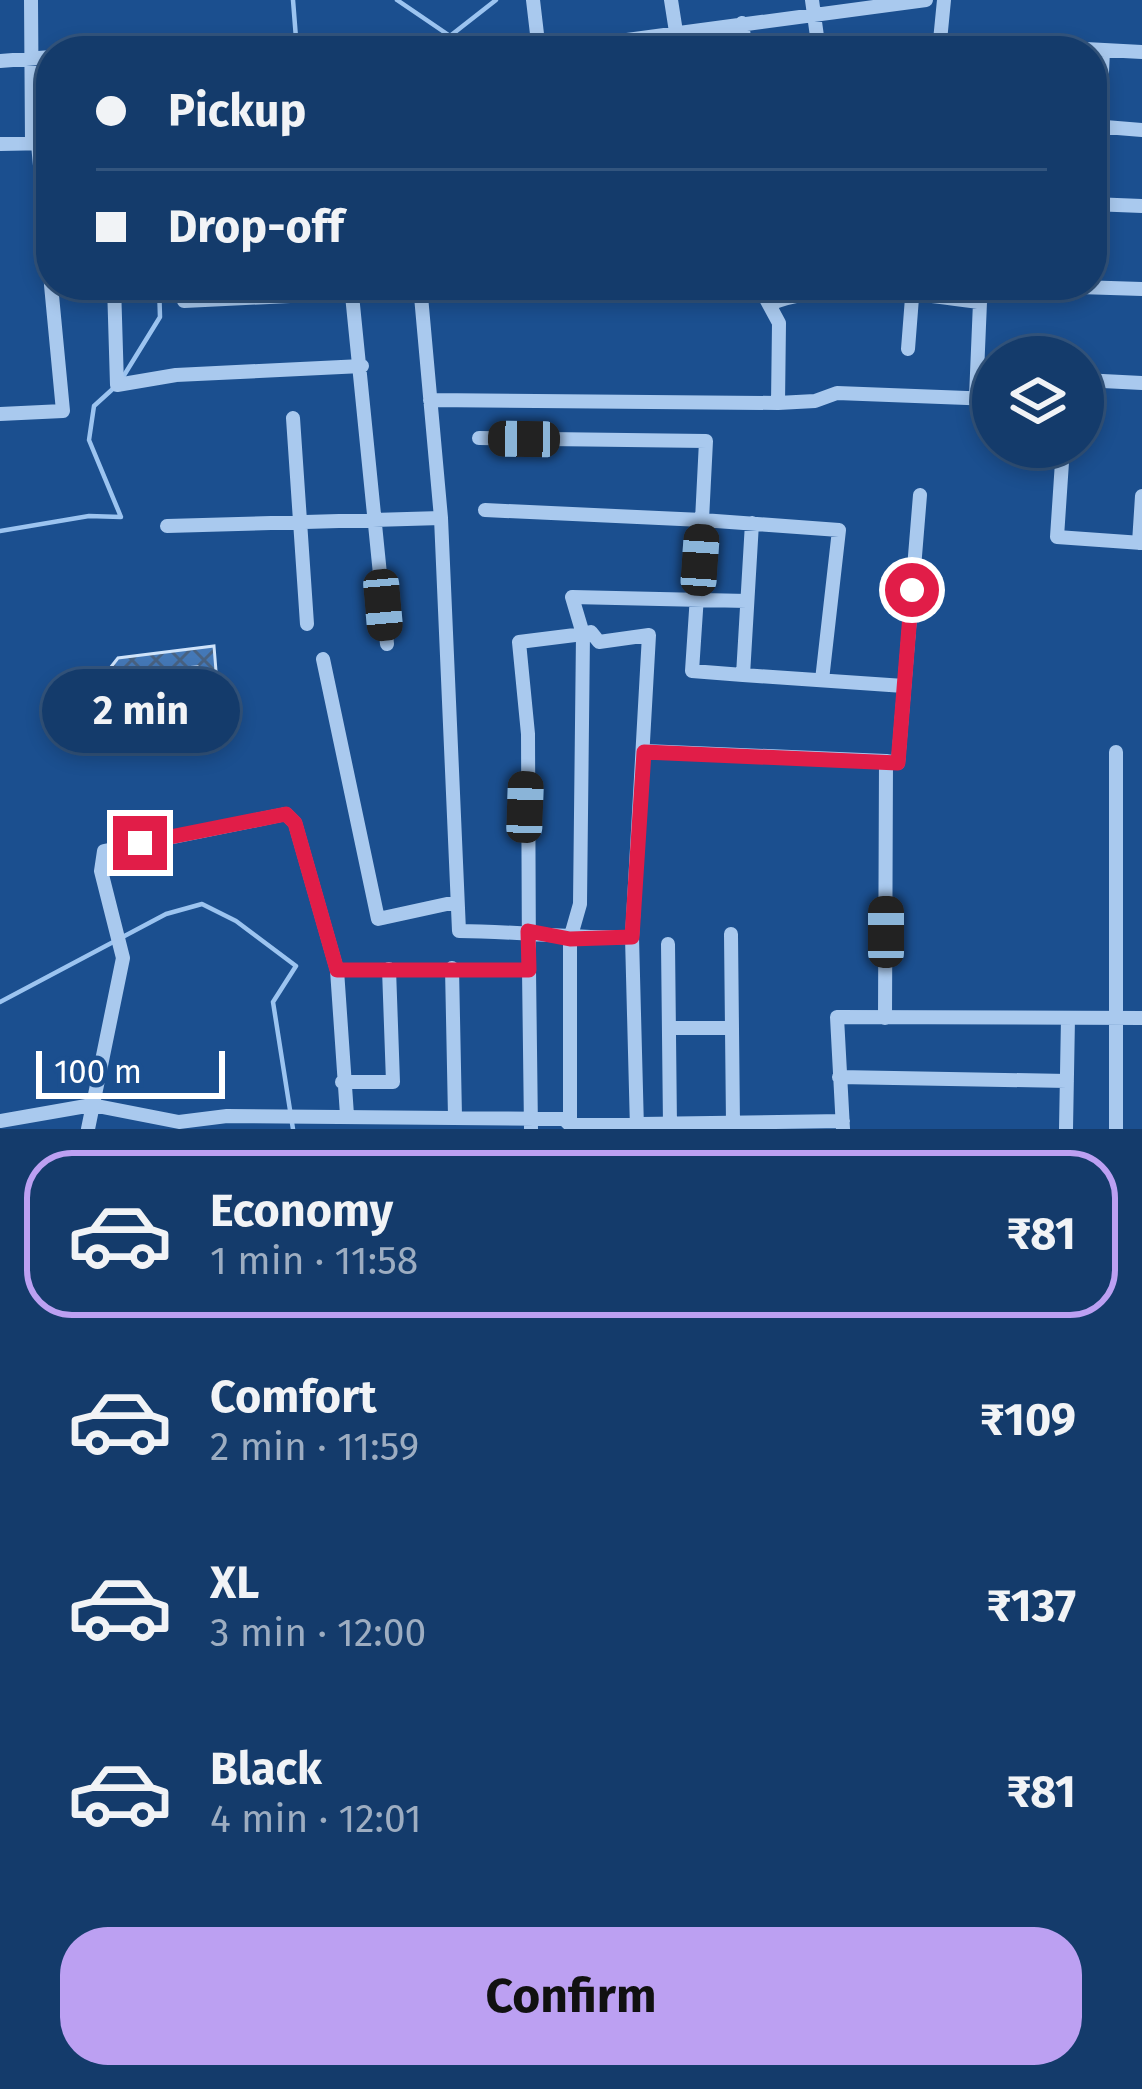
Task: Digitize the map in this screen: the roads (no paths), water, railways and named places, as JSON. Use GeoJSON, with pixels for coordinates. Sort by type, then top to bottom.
{"type":"FeatureCollection","features":[{"type":"Feature","properties":{"kind":"street"},"geometry":{"type":"LineString","coordinates":[[31,0],[29,58],[36,112]]}},
{"type":"Feature","properties":{"kind":"street"},"geometry":{"type":"LineString","coordinates":[[533,0],[539,36]]}},
{"type":"Feature","properties":{"kind":"street"},"geometry":{"type":"LineString","coordinates":[[671,0],[677,36]]}},
{"type":"Feature","properties":{"kind":"street"},"geometry":{"type":"LineString","coordinates":[[657,36],[813,7],[926,0]]}},
{"type":"Feature","properties":{"kind":"street"},"geometry":{"type":"LineString","coordinates":[[940,36],[944,0]]}},
{"type":"Feature","properties":{"kind":"street"},"geometry":{"type":"LineString","coordinates":[[742,23],[744,36]]}},
{"type":"Feature","properties":{"kind":"street"},"geometry":{"type":"LineString","coordinates":[[1107,51],[1142,52]]}},
{"type":"Feature","properties":{"kind":"street"},"geometry":{"type":"LineString","coordinates":[[0,61],[36,58]]}},
{"type":"Feature","properties":{"kind":"street"},"geometry":{"type":"LineString","coordinates":[[1107,128],[1142,130]]}},
{"type":"Feature","properties":{"kind":"street"},"geometry":{"type":"LineString","coordinates":[[0,144],[36,143]]}},
{"type":"Feature","properties":{"kind":"street"},"geometry":{"type":"LineString","coordinates":[[1107,205],[1142,206]]}},
{"type":"Feature","properties":{"kind":"street"},"geometry":{"type":"LineString","coordinates":[[1107,286],[1142,289]]}},
{"type":"Feature","properties":{"kind":"street"},"geometry":{"type":"LineString","coordinates":[[0,414],[63,411],[52,300]]}},
{"type":"Feature","properties":{"kind":"street"},"geometry":{"type":"LineString","coordinates":[[114,300],[117,385],[176,375],[362,366]]}},
{"type":"Feature","properties":{"kind":"street"},"geometry":{"type":"LineString","coordinates":[[184,301],[198,300]]}},
{"type":"Feature","properties":{"kind":"street"},"geometry":{"type":"LineString","coordinates":[[353,300],[387,644]]}},
{"type":"Feature","properties":{"kind":"street"},"geometry":{"type":"LineString","coordinates":[[421,300],[441,518],[459,931],[528,931],[570,939],[632,937]]}},
{"type":"Feature","properties":{"kind":"street"},"geometry":{"type":"LineString","coordinates":[[767,300],[779,323],[778,403]]}},
{"type":"Feature","properties":{"kind":"street"},"geometry":{"type":"LineString","coordinates":[[908,349],[912,300]]}},
{"type":"Feature","properties":{"kind":"street"},"geometry":{"type":"LineString","coordinates":[[969,300],[980,302],[979,336]]}},
{"type":"Feature","properties":{"kind":"street"},"geometry":{"type":"LineString","coordinates":[[1104,381],[1142,383]]}},
{"type":"Feature","properties":{"kind":"street"},"geometry":{"type":"LineString","coordinates":[[430,400],[778,403],[815,401],[837,393],[972,397]]}},
{"type":"Feature","properties":{"kind":"street"},"geometry":{"type":"LineString","coordinates":[[293,418],[307,624]]}},
{"type":"Feature","properties":{"kind":"street"},"geometry":{"type":"LineString","coordinates":[[479,438],[706,441],[692,671],[904,686]]}},
{"type":"Feature","properties":{"kind":"street"},"geometry":{"type":"LineString","coordinates":[[1062,468],[1057,537],[1140,543],[1142,496]]}},
{"type":"Feature","properties":{"kind":"street"},"geometry":{"type":"LineString","coordinates":[[644,752],[898,763],[920,495]]}},
{"type":"Feature","properties":{"kind":"street"},"geometry":{"type":"LineString","coordinates":[[485,511],[839,530],[822,680]]}},
{"type":"Feature","properties":{"kind":"street"},"geometry":{"type":"LineString","coordinates":[[167,526],[300,526],[441,518]]}},
{"type":"Feature","properties":{"kind":"street"},"geometry":{"type":"LineString","coordinates":[[743,675],[752,523]]}},
{"type":"Feature","properties":{"kind":"street"},"geometry":{"type":"LineString","coordinates":[[570,1126],[570,939],[580,904],[583,634],[572,597],[747,601]]}},
{"type":"Feature","properties":{"kind":"street"},"geometry":{"type":"LineString","coordinates":[[530,1124],[528,734],[519,641],[591,632],[599,642],[650,635],[632,937],[637,1127]]}},
{"type":"Feature","properties":{"kind":"street"},"geometry":{"type":"LineString","coordinates":[[323,659],[378,919],[456,902]]}},
{"type":"Feature","properties":{"kind":"street"},"geometry":{"type":"LineString","coordinates":[[1116,752],[1116,1129]]}},
{"type":"Feature","properties":{"kind":"street"},"geometry":{"type":"LineString","coordinates":[[885,1018],[886,761]]}},
{"type":"Feature","properties":{"kind":"street"},"geometry":{"type":"LineString","coordinates":[[88,1129],[123,958],[101,871],[104,851],[286,814],[295,823],[337,970],[347,1115]]}},
{"type":"Feature","properties":{"kind":"street"},"geometry":{"type":"LineString","coordinates":[[731,934],[734,1124]]}},
{"type":"Feature","properties":{"kind":"street"},"geometry":{"type":"LineString","coordinates":[[668,944],[670,1126]]}},
{"type":"Feature","properties":{"kind":"street"},"geometry":{"type":"LineString","coordinates":[[452,968],[455,1117]]}},
{"type":"Feature","properties":{"kind":"street"},"geometry":{"type":"LineString","coordinates":[[342,1082],[393,1082],[388,969]]}},
{"type":"Feature","properties":{"kind":"street"},"geometry":{"type":"LineString","coordinates":[[337,970],[529,970]]}},
{"type":"Feature","properties":{"kind":"street"},"geometry":{"type":"LineString","coordinates":[[0,1121],[92,1105],[180,1126],[347,1115],[530,1124],[564,1119],[570,1126],[843,1125],[837,1017],[1142,1018]]}},
{"type":"Feature","properties":{"kind":"street"},"geometry":{"type":"LineString","coordinates":[[1066,1129],[1068,1018]]}},
{"type":"Feature","properties":{"kind":"street"},"geometry":{"type":"LineString","coordinates":[[669,1028],[732,1028]]}},
{"type":"Feature","properties":{"kind":"street"},"geometry":{"type":"LineString","coordinates":[[839,1077],[1067,1081]]}},
{"type":"Feature","properties":{"kind":"waterway"},"geometry":{"type":"LineString","coordinates":[[293,0],[296,36]]}},
{"type":"Feature","properties":{"kind":"waterway"},"geometry":{"type":"LineString","coordinates":[[397,0],[450,36],[496,0]]}},
{"type":"Feature","properties":{"kind":"waterway"},"geometry":{"type":"LineString","coordinates":[[123,377],[160,317],[159,300]]}},
{"type":"Feature","properties":{"kind":"waterway"},"geometry":{"type":"LineString","coordinates":[[0,531],[89,516],[121,517],[89,440],[94,406],[116,386]]}},
{"type":"Feature","properties":{"kind":"waterway"},"geometry":{"type":"LineString","coordinates":[[0,1002],[166,914],[202,904],[236,921],[296,966],[273,1002],[293,1129]]}}]}
